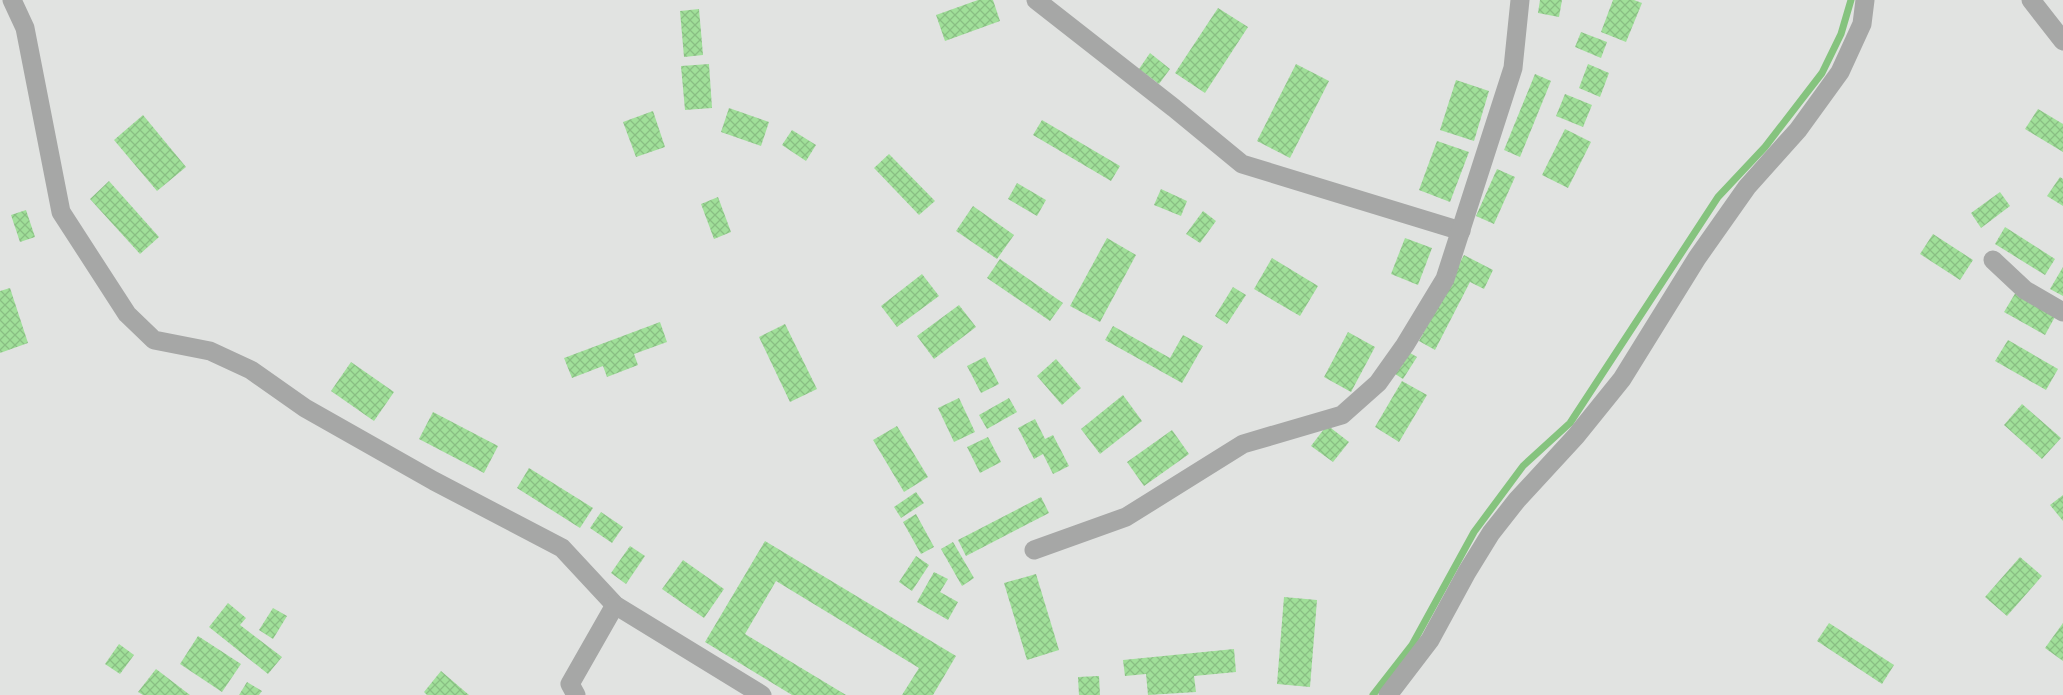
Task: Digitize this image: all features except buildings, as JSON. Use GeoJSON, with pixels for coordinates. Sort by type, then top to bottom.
{"type":"FeatureCollection","features":[{"type":"Feature","properties":{"kind":"street"},"geometry":{"type":"LineString","coordinates":[[12,0],[25,28],[61,212],[127,314],[154,340],[210,351],[251,370],[322,418],[434,481],[562,548],[614,605],[762,695]]}},
{"type":"Feature","properties":{"kind":"street"},"geometry":{"type":"LineString","coordinates":[[1036,0],[1242,164],[1461,231]]}},
{"type":"Feature","properties":{"kind":"street"},"geometry":{"type":"LineString","coordinates":[[1034,550],[1126,517],[1243,444],[1342,415],[1378,383],[1405,345],[1445,279],[1513,68],[1520,0]]}},
{"type":"Feature","properties":{"kind":"street"},"geometry":{"type":"LineString","coordinates":[[1388,695],[1430,640],[1467,572],[1491,533],[1517,500],[1576,436],[1622,379],[1697,258],[1747,187],[1798,130],[1840,72],[1862,24],[1865,0]]}},
{"type":"Feature","properties":{"kind":"street"},"geometry":{"type":"LineString","coordinates":[[2030,0],[2063,41]]}},
{"type":"Feature","properties":{"kind":"street"},"geometry":{"type":"LineString","coordinates":[[1993,260],[2025,290],[2063,312]]}},
{"type":"Feature","properties":{"kind":"street"},"geometry":{"type":"LineString","coordinates":[[576,695],[570,684],[614,605]]}},
{"type":"Feature","properties":{"kind":"waterway"},"geometry":{"type":"LineString","coordinates":[[1373,695],[1412,645],[1474,532],[1523,466],[1570,423],[1718,197],[1765,147],[1822,73],[1841,34],[1851,0]]}}]}
